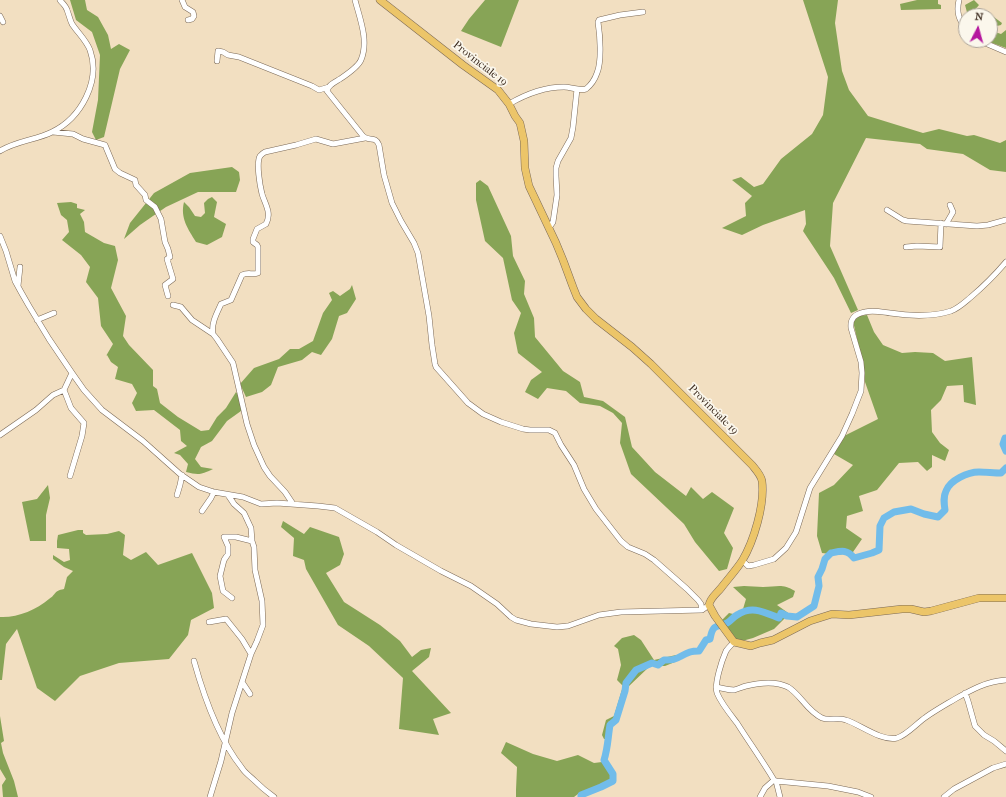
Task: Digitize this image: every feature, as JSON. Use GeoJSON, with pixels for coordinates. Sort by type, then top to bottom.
{"type":"FeatureCollection","features":[{"type":"Feature","properties":{"kind":"main road","name":"Provinciale 19"},"geometry":{"type":"LineString","coordinates":[[380,0],[463,65],[498,90],[509,104],[522,128],[525,168],[529,186],[563,260],[577,297],[596,319],[651,364],[752,465],[759,474],[762,480],[762,492],[759,514],[753,537],[742,560],[711,599],[709,605]]}},
{"type":"Feature","properties":{"kind":"main road"},"geometry":{"type":"LineString","coordinates":[[709,605],[734,642],[751,646],[773,640],[810,621],[832,614],[849,615],[902,609],[912,609],[924,612],[974,599],[987,597],[1006,598]]}},
{"type":"Feature","properties":{"kind":"street"},"geometry":{"type":"LineString","coordinates":[[0,151],[53,132],[65,125],[86,98],[90,88],[93,68],[90,50],[73,26],[67,10],[60,0]]}},
{"type":"Feature","properties":{"kind":"street"},"geometry":{"type":"LineString","coordinates":[[182,0],[185,6],[193,12],[194,16],[192,19],[188,20]]}},
{"type":"Feature","properties":{"kind":"street"},"geometry":{"type":"LineString","coordinates":[[217,61],[218,51],[223,52],[228,55],[239,56],[319,90],[329,87],[346,75],[361,61],[364,46],[364,34],[355,0]]}},
{"type":"Feature","properties":{"kind":"street"},"geometry":{"type":"LineString","coordinates":[[958,13],[957,7],[959,0]]}},
{"type":"Feature","properties":{"kind":"street"},"geometry":{"type":"LineString","coordinates":[[509,104],[540,90],[563,87],[582,90],[586,89],[597,73],[599,60],[599,20],[643,12]]}},
{"type":"Feature","properties":{"kind":"street"},"geometry":{"type":"LineString","coordinates":[[0,16],[4,22]]}},
{"type":"Feature","properties":{"kind":"street"},"geometry":{"type":"LineString","coordinates":[[997,48],[1006,52]]}},
{"type":"Feature","properties":{"kind":"street"},"geometry":{"type":"LineString","coordinates":[[329,87],[327,89],[329,94],[365,138]]}},
{"type":"Feature","properties":{"kind":"street"},"geometry":{"type":"LineString","coordinates":[[548,226],[554,222],[557,195],[556,168],[558,161],[571,138],[577,89]]}},
{"type":"Feature","properties":{"kind":"street"},"geometry":{"type":"LineString","coordinates":[[53,132],[73,134],[83,139],[105,145],[115,169],[135,180],[136,185],[145,195],[146,200],[155,207],[161,219],[165,242],[170,257],[167,259],[173,279],[165,285],[168,296]]}},
{"type":"Feature","properties":{"kind":"street"},"geometry":{"type":"LineString","coordinates":[[212,334],[212,327],[221,304],[231,300],[242,274],[258,273],[258,247],[253,240],[257,229],[266,224],[269,218],[268,208],[262,191],[259,170],[259,161],[262,155],[265,152],[313,140],[321,140],[332,144],[365,138],[378,141],[384,175],[392,203],[418,253],[436,367],[468,403],[483,414],[523,429],[549,430],[555,433],[574,465],[584,489],[621,542],[654,560],[698,600],[701,604],[702,610]]}},
{"type":"Feature","properties":{"kind":"street"},"geometry":{"type":"LineString","coordinates":[[906,248],[917,246],[940,247],[944,224],[953,212],[950,205]]}},
{"type":"Feature","properties":{"kind":"street"},"geometry":{"type":"LineString","coordinates":[[887,210],[903,220],[944,224],[982,226],[1006,220]]}},
{"type":"Feature","properties":{"kind":"street"},"geometry":{"type":"LineString","coordinates":[[0,236],[15,281],[28,306],[72,373],[92,399],[102,410],[199,487],[214,492],[243,497],[261,504],[292,504],[335,508],[403,549],[471,586],[497,604],[516,620],[531,624],[557,627],[568,626],[599,615],[621,612],[702,610],[709,605]]}},
{"type":"Feature","properties":{"kind":"street"},"geometry":{"type":"LineString","coordinates":[[742,560],[748,566],[754,565],[774,559],[786,548],[796,532],[810,488],[842,436],[861,391],[862,373],[852,328],[852,319],[859,314],[871,311],[919,315],[950,311],[958,308],[985,285],[1006,262]]}},
{"type":"Feature","properties":{"kind":"street"},"geometry":{"type":"LineString","coordinates":[[18,286],[20,268]]}},
{"type":"Feature","properties":{"kind":"street"},"geometry":{"type":"LineString","coordinates":[[173,305],[181,307],[192,320],[212,334],[233,362],[247,424],[254,445],[264,467],[285,492],[292,504]]}},
{"type":"Feature","properties":{"kind":"street"},"geometry":{"type":"LineString","coordinates":[[37,320],[54,313]]}},
{"type":"Feature","properties":{"kind":"street"},"geometry":{"type":"LineString","coordinates":[[0,435],[36,410],[53,395],[64,390],[72,373]]}},
{"type":"Feature","properties":{"kind":"street"},"geometry":{"type":"LineString","coordinates":[[64,390],[71,408],[84,423],[82,436],[70,476]]}},
{"type":"Feature","properties":{"kind":"street"},"geometry":{"type":"LineString","coordinates":[[177,495],[182,475]]}},
{"type":"Feature","properties":{"kind":"street"},"geometry":{"type":"LineString","coordinates":[[202,511],[214,492]]}},
{"type":"Feature","properties":{"kind":"street"},"geometry":{"type":"LineString","coordinates":[[210,797],[226,743],[232,713],[251,654],[258,641],[263,625],[262,601],[254,565],[254,547],[251,528],[245,515],[234,504],[228,495]]}},
{"type":"Feature","properties":{"kind":"street"},"geometry":{"type":"LineString","coordinates":[[232,598],[223,592],[220,576],[224,560],[228,554],[228,546],[224,537],[236,536],[252,542]]}},
{"type":"Feature","properties":{"kind":"street"},"geometry":{"type":"LineString","coordinates":[[209,622],[226,619],[242,639],[251,654]]}},
{"type":"Feature","properties":{"kind":"street"},"geometry":{"type":"LineString","coordinates":[[734,642],[729,647],[718,676],[716,687],[717,692],[727,710],[775,780],[780,797]]}},
{"type":"Feature","properties":{"kind":"street"},"geometry":{"type":"LineString","coordinates":[[194,660],[208,704],[226,743],[242,768],[267,793],[274,797]]}},
{"type":"Feature","properties":{"kind":"street"},"geometry":{"type":"LineString","coordinates":[[716,687],[733,690],[755,684],[770,683],[782,685],[788,688],[822,718],[846,720],[880,736],[892,739],[903,735],[926,717],[965,693],[985,684],[1006,680]]}},
{"type":"Feature","properties":{"kind":"street"},"geometry":{"type":"LineString","coordinates":[[242,682],[250,694]]}},
{"type":"Feature","properties":{"kind":"street"},"geometry":{"type":"LineString","coordinates":[[965,693],[975,726],[984,735],[1006,751]]}},
{"type":"Feature","properties":{"kind":"street"},"geometry":{"type":"LineString","coordinates":[[944,797],[993,768],[1006,764]]}},
{"type":"Feature","properties":{"kind":"street"},"geometry":{"type":"LineString","coordinates":[[760,797],[765,788],[775,780],[828,786],[858,792],[871,797]]}},
{"type":"Feature","properties":{"kind":"green space"},"geometry":{"type":"Polygon","coordinates":[[[70,0],[85,0],[87,10],[98,17],[108,35],[111,49],[119,44],[130,50],[120,69],[104,137],[96,140],[92,132],[98,100],[100,55],[92,32],[76,20],[70,0]]]}},
{"type":"Feature","properties":{"kind":"green space"},"geometry":{"type":"Polygon","coordinates":[[[485,0],[519,0],[501,47],[461,31],[485,0]]]}},
{"type":"Feature","properties":{"kind":"green space"},"geometry":{"type":"Polygon","coordinates":[[[803,0],[838,0],[835,23],[842,71],[849,90],[868,116],[923,133],[939,129],[967,136],[974,135],[1000,143],[1006,140],[1006,172],[990,170],[963,154],[927,149],[920,144],[866,138],[833,203],[830,246],[858,310],[851,313],[834,278],[803,231],[806,224],[805,210],[763,225],[742,235],[722,228],[746,216],[745,203],[752,196],[732,180],[741,177],[754,187],[763,184],[781,159],[812,134],[823,115],[828,77],[803,0]]]}},
{"type":"Feature","properties":{"kind":"green space"},"geometry":{"type":"Polygon","coordinates":[[[917,0],[938,0],[938,4],[941,5],[941,9],[901,10],[900,4],[917,0]]]}},
{"type":"Feature","properties":{"kind":"green space"},"geometry":{"type":"Polygon","coordinates":[[[974,0],[979,5],[976,8],[966,8],[965,5],[974,0]]]}},
{"type":"Feature","properties":{"kind":"green space"},"geometry":{"type":"Polygon","coordinates":[[[998,20],[1002,23],[998,26],[998,20]]]}},
{"type":"Feature","properties":{"kind":"green space"},"geometry":{"type":"Polygon","coordinates":[[[1006,30],[1006,48],[998,45],[998,33],[1001,34],[1006,30]]]}},
{"type":"Feature","properties":{"kind":"green space"},"geometry":{"type":"Polygon","coordinates":[[[232,167],[239,172],[240,180],[236,192],[198,192],[166,207],[140,225],[124,239],[130,223],[154,193],[190,173],[232,167]]]}},
{"type":"Feature","properties":{"kind":"green space"},"geometry":{"type":"Polygon","coordinates":[[[480,180],[488,186],[511,236],[513,256],[525,281],[524,294],[534,318],[535,337],[563,371],[580,382],[584,397],[603,401],[625,417],[632,447],[655,472],[686,496],[691,487],[703,499],[712,492],[734,508],[724,533],[733,548],[727,569],[719,571],[695,542],[684,524],[631,474],[620,443],[622,423],[613,413],[600,406],[580,403],[566,391],[547,388],[538,399],[525,392],[531,380],[542,372],[518,353],[514,333],[521,313],[512,300],[503,258],[485,241],[476,200],[476,183],[480,180]]]}},
{"type":"Feature","properties":{"kind":"green space"},"geometry":{"type":"Polygon","coordinates":[[[212,197],[217,202],[214,217],[226,224],[222,237],[207,245],[196,242],[190,233],[184,218],[183,208],[184,202],[195,216],[201,217],[205,213],[204,203],[212,197]]]}},
{"type":"Feature","properties":{"kind":"green space"},"geometry":{"type":"Polygon","coordinates":[[[71,202],[77,204],[77,208],[85,210],[80,214],[84,222],[85,232],[104,243],[115,246],[118,260],[111,288],[126,316],[123,336],[129,345],[153,370],[153,386],[157,389],[160,403],[178,417],[201,431],[209,430],[236,392],[242,401],[241,411],[227,421],[212,441],[201,447],[195,459],[201,467],[213,469],[200,474],[186,472],[188,464],[180,455],[174,453],[187,446],[181,441],[180,430],[154,410],[136,411],[132,403],[137,393],[132,384],[115,379],[118,367],[111,362],[107,355],[106,356],[113,344],[101,326],[98,298],[86,282],[90,267],[81,255],[62,240],[69,232],[67,220],[61,215],[57,203],[71,202]]]}},
{"type":"Feature","properties":{"kind":"green space"},"geometry":{"type":"Polygon","coordinates":[[[352,285],[356,299],[347,313],[339,316],[332,339],[321,355],[312,352],[302,360],[278,367],[271,385],[262,392],[246,397],[240,384],[254,368],[279,359],[290,349],[299,349],[313,341],[323,313],[332,300],[329,293],[333,291],[340,296],[350,289],[352,285]]]}},
{"type":"Feature","properties":{"kind":"green space"},"geometry":{"type":"Polygon","coordinates":[[[867,315],[874,332],[883,345],[902,353],[933,353],[945,361],[972,357],[976,405],[964,402],[963,385],[947,386],[941,400],[931,410],[932,432],[940,443],[949,450],[945,461],[932,455],[932,467],[927,471],[918,462],[899,463],[877,490],[859,496],[863,511],[847,516],[846,528],[862,539],[853,552],[838,555],[822,553],[817,536],[819,493],[834,485],[853,465],[834,454],[839,441],[842,437],[878,419],[865,382],[853,321],[858,316],[867,315]]]}},
{"type":"Feature","properties":{"kind":"green space"},"geometry":{"type":"Polygon","coordinates":[[[48,485],[50,498],[46,515],[46,541],[30,541],[22,502],[37,499],[48,485]]]}},
{"type":"Feature","properties":{"kind":"green space"},"geometry":{"type":"Polygon","coordinates":[[[283,521],[304,534],[310,527],[339,537],[344,554],[340,565],[326,573],[344,602],[380,625],[400,641],[412,657],[421,650],[431,648],[429,657],[412,671],[451,713],[433,719],[439,735],[399,729],[403,678],[369,646],[338,625],[306,569],[304,560],[293,556],[294,538],[281,527],[283,521]]]}},
{"type":"Feature","properties":{"kind":"green space"},"geometry":{"type":"Polygon","coordinates":[[[83,530],[83,533],[86,535],[107,534],[119,531],[125,535],[123,555],[131,560],[146,552],[158,565],[192,553],[212,593],[214,608],[191,620],[188,635],[169,659],[119,663],[80,676],[55,701],[37,688],[17,629],[6,644],[2,680],[0,680],[0,617],[20,615],[32,610],[44,603],[57,592],[64,589],[67,577],[73,571],[64,567],[53,559],[53,555],[64,562],[70,560],[69,549],[57,548],[58,535],[83,530]]]}},
{"type":"Feature","properties":{"kind":"green space"},"geometry":{"type":"Polygon","coordinates":[[[779,586],[795,591],[793,597],[777,605],[791,615],[805,615],[797,619],[786,617],[774,629],[753,638],[742,641],[735,639],[720,622],[729,613],[737,615],[743,609],[746,599],[733,587],[779,586]]]}},
{"type":"Feature","properties":{"kind":"green space"},"geometry":{"type":"Polygon","coordinates":[[[634,635],[641,640],[654,660],[676,655],[675,662],[665,666],[650,666],[628,687],[622,705],[614,720],[608,722],[608,730],[611,732],[609,739],[604,739],[602,735],[606,720],[614,716],[623,686],[617,680],[621,665],[618,649],[614,646],[622,638],[634,635]]]}},
{"type":"Feature","properties":{"kind":"green space"},"geometry":{"type":"Polygon","coordinates":[[[0,716],[4,741],[1,743],[3,753],[14,781],[18,797],[3,797],[2,785],[6,779],[0,769],[0,716]]]}},
{"type":"Feature","properties":{"kind":"green space"},"geometry":{"type":"Polygon","coordinates":[[[506,742],[533,754],[557,761],[578,755],[594,763],[602,762],[611,774],[610,780],[574,797],[516,797],[517,767],[501,753],[506,742]]]}},
{"type":"Feature","properties":{"kind":"waterway"},"geometry":{"type":"LineString","coordinates":[[1006,438],[1003,444],[1006,451]]}},
{"type":"Feature","properties":{"kind":"waterway"},"geometry":{"type":"LineString","coordinates":[[581,797],[581,795],[613,781],[613,774],[604,760],[610,725],[616,720],[626,683],[636,670],[652,663],[658,665],[664,660],[675,659],[690,652],[699,651],[706,640],[710,639],[712,631],[715,627],[727,623],[742,612],[748,610],[758,610],[779,618],[781,613],[787,616],[797,617],[814,606],[819,586],[818,577],[825,559],[831,553],[841,551],[846,552],[854,558],[879,550],[880,526],[884,518],[894,512],[911,509],[938,517],[945,510],[945,493],[951,483],[955,480],[975,472],[1001,473],[1006,468]]}}]}
